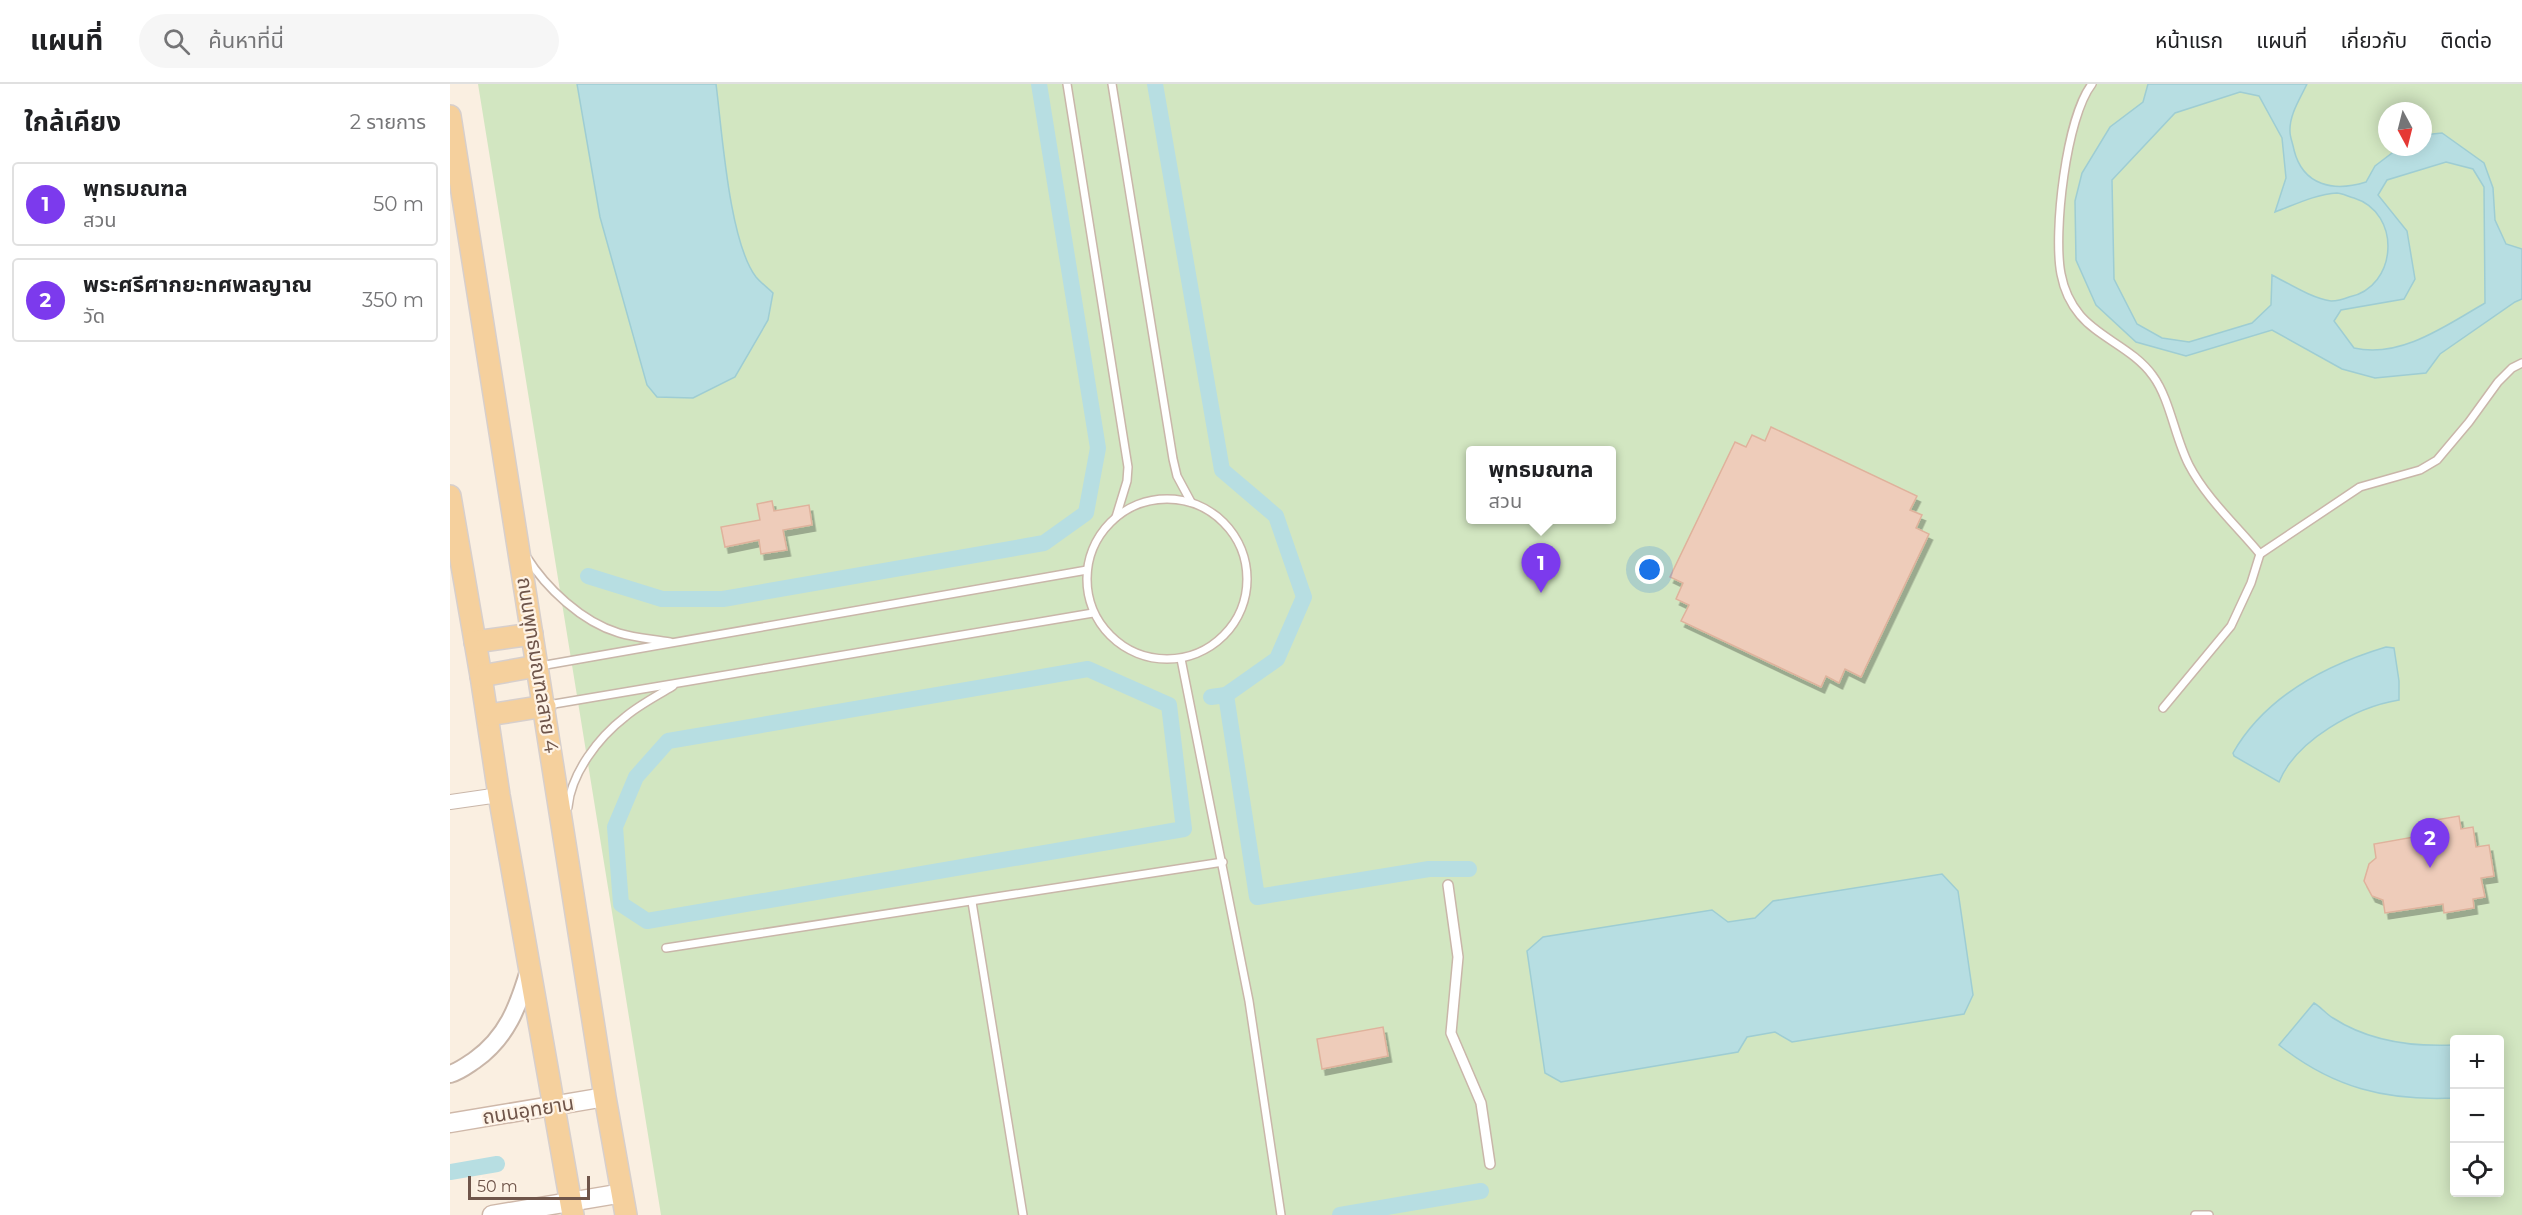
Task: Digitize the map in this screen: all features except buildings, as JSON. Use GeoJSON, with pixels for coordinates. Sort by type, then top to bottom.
{"type":"FeatureCollection","features":[{"type":"Feature","properties":{"kind":"main road","name":"ถนนพุทธมณฑลสาย 4"},"geometry":{"type":"LineString","coordinates":[[450,116],[605,1097],[626,1215]]}},
{"type":"Feature","properties":{"kind":"main road"},"geometry":{"type":"LineString","coordinates":[[450,496],[488,715],[499,795],[572,1208]]}},
{"type":"Feature","properties":{"kind":"main road"},"geometry":{"type":"LineString","coordinates":[[476,642],[532,634]]}},
{"type":"Feature","properties":{"kind":"main road"},"geometry":{"type":"LineString","coordinates":[[481,676],[537,666]]}},
{"type":"Feature","properties":{"kind":"main road"},"geometry":{"type":"LineString","coordinates":[[488,715],[545,706]]}},
{"type":"Feature","properties":{"kind":"main road","name":"ถนนอุทยาน"},"geometry":{"type":"LineString","coordinates":[[450,1123],[605,1097]]}},
{"type":"Feature","properties":{"kind":"main road"},"geometry":{"type":"LineString","coordinates":[[492,1215],[572,1208],[623,1193]]}},
{"type":"Feature","properties":{"kind":"street"},"geometry":{"type":"LineString","coordinates":[[450,802],[499,795]]}},
{"type":"Feature","properties":{"kind":"street"},"geometry":{"type":"LineString","coordinates":[[1448,885],[1458,957],[1451,1033],[1481,1103],[1491,1164]]}},
{"type":"Feature","properties":{"kind":"street"},"geometry":{"type":"LineString","coordinates":[[450,1074],[459,1071],[495,1044],[510,1024],[530,968]]}},
{"type":"Feature","properties":{"kind":"lane"},"geometry":{"type":"LineString","coordinates":[[1067,84],[1127,459],[1127,481],[1116,517]]}},
{"type":"Feature","properties":{"kind":"lane"},"geometry":{"type":"LineString","coordinates":[[1112,84],[1173,459],[1177,476],[1191,502]]}},
{"type":"Feature","properties":{"kind":"lane"},"geometry":{"type":"LineString","coordinates":[[2092,84],[2078,110],[2068,148],[2058,250],[2060,273],[2066,295],[2081,317],[2140,361],[2154,377],[2162,391],[2175,435],[2198,480],[2260,554]]}},
{"type":"Feature","properties":{"kind":"lane"},"geometry":{"type":"LineString","coordinates":[[2163,708],[2231,626],[2251,583],[2260,554],[2360,487],[2420,470],[2437,460],[2498,382],[2522,363]]}},
{"type":"Feature","properties":{"kind":"lane"},"geometry":{"type":"LineString","coordinates":[[1172,499],[1191,502],[1213,512],[1230,529],[1242,549],[1248,572],[1246,596],[1238,618],[1223,637],[1203,651],[1163,660],[1146,657],[1129,650],[1102,628],[1093,613],[1087,592],[1087,570],[1092,549],[1102,531],[1116,517],[1133,506],[1152,500],[1172,499]]}},
{"type":"Feature","properties":{"kind":"lane"},"geometry":{"type":"LineString","coordinates":[[511,501],[527,557],[546,582],[570,604],[593,622],[618,633],[677,643]]}},
{"type":"Feature","properties":{"kind":"lane"},"geometry":{"type":"LineString","coordinates":[[537,666],[1087,570]]}},
{"type":"Feature","properties":{"kind":"lane"},"geometry":{"type":"LineString","coordinates":[[545,706],[1093,613]]}},
{"type":"Feature","properties":{"kind":"lane"},"geometry":{"type":"LineString","coordinates":[[1180,658],[1250,1001],[1281,1215]]}},
{"type":"Feature","properties":{"kind":"lane"},"geometry":{"type":"LineString","coordinates":[[568,858],[569,791],[580,770],[602,739],[624,717],[678,684]]}},
{"type":"Feature","properties":{"kind":"lane"},"geometry":{"type":"LineString","coordinates":[[666,948],[1223,862]]}},
{"type":"Feature","properties":{"kind":"lane"},"geometry":{"type":"LineString","coordinates":[[972,902],[1023,1215]]}},
{"type":"Feature","properties":{"kind":"lane"},"geometry":{"type":"LineString","coordinates":[[2195,1215],[2209,1215]]}},
{"type":"Feature","properties":{"kind":"green space"},"geometry":{"type":"Polygon","coordinates":[[[478,84],[2522,84],[2522,1215],[661,1215],[478,84]]]}},
{"type":"Feature","properties":{"kind":"water"},"geometry":{"type":"Polygon","coordinates":[[[577,84],[716,84],[728,185],[739,239],[756,277],[773,293],[768,320],[735,377],[693,398],[657,397],[647,385],[600,217],[577,84]]]}},
{"type":"Feature","properties":{"kind":"water"},"geometry":{"type":"Polygon","coordinates":[[[2148,84],[2307,84],[2291,119],[2291,138],[2298,162],[2305,172],[2312,179],[2332,186],[2366,182],[2375,166],[2388,156],[2432,156],[2432,134],[2442,133],[2484,163],[2493,188],[2495,220],[2506,244],[2522,249],[2522,299],[2440,354],[2426,373],[2375,378],[2342,369],[2272,330],[2186,356],[2136,342],[2096,305],[2076,260],[2075,201],[2082,173],[2110,127],[2143,102],[2148,84]],[[2240,92],[2175,113],[2112,180],[2114,279],[2137,324],[2162,338],[2189,342],[2252,323],[2271,305],[2272,275],[2308,294],[2333,301],[2365,290],[2377,279],[2385,265],[2388,249],[2386,233],[2380,218],[2370,206],[2354,198],[2339,193],[2321,195],[2275,212],[2286,178],[2282,138],[2259,96],[2240,92]],[[2446,162],[2387,180],[2378,195],[2407,231],[2415,279],[2404,299],[2341,310],[2334,321],[2354,348],[2389,349],[2406,344],[2439,330],[2485,303],[2484,187],[2473,169],[2446,162]]]}},
{"type":"Feature","properties":{"kind":"water"},"geometry":{"type":"Polygon","coordinates":[[[2386,647],[2394,648],[2399,681],[2399,700],[2364,710],[2329,728],[2299,752],[2279,782],[2234,756],[2233,753],[2246,733],[2262,715],[2299,686],[2341,663],[2386,647]]]}},
{"type":"Feature","properties":{"kind":"water"},"geometry":{"type":"Polygon","coordinates":[[[1942,874],[1958,891],[1973,995],[1964,1014],[1792,1042],[1775,1032],[1747,1037],[1738,1052],[1561,1082],[1545,1073],[1527,951],[1543,937],[1712,910],[1728,922],[1755,918],[1773,901],[1942,874]]]}},
{"type":"Feature","properties":{"kind":"water"},"geometry":{"type":"Polygon","coordinates":[[[2314,1003],[2347,1026],[2376,1038],[2407,1044],[2450,1045],[2450,1098],[2406,1097],[2361,1089],[2320,1072],[2279,1045],[2314,1003]]]}},
{"type":"Feature","properties":{"kind":"waterway"},"geometry":{"type":"LineString","coordinates":[[588,576],[662,599],[723,599],[1044,543],[1086,513],[1098,448],[1039,84]]}},
{"type":"Feature","properties":{"kind":"waterway"},"geometry":{"type":"LineString","coordinates":[[1155,84],[1222,470],[1276,516],[1304,597],[1277,659],[1226,695],[1257,897],[1429,869],[1469,869]]}},
{"type":"Feature","properties":{"kind":"waterway"},"geometry":{"type":"LineString","coordinates":[[1088,669],[1169,705],[1184,829],[647,921],[621,904],[615,827],[636,777],[668,741],[1088,669]]}},
{"type":"Feature","properties":{"kind":"waterway"},"geometry":{"type":"LineString","coordinates":[[1211,697],[1226,695]]}},
{"type":"Feature","properties":{"kind":"waterway"},"geometry":{"type":"LineString","coordinates":[[450,1172],[497,1164]]}},
{"type":"Feature","properties":{"kind":"waterway"},"geometry":{"type":"LineString","coordinates":[[1340,1215],[1481,1191]]}},
{"type":"Feature","properties":{"kind":"place","name":"พุทธมณฑล"},"geometry":{"type":"Point","coordinates":[1541,593]}},
{"type":"Feature","properties":{"kind":"place","name":"พระศรีศากยะทศพลญาณ"},"geometry":{"type":"Point","coordinates":[2430,868]}}]}
